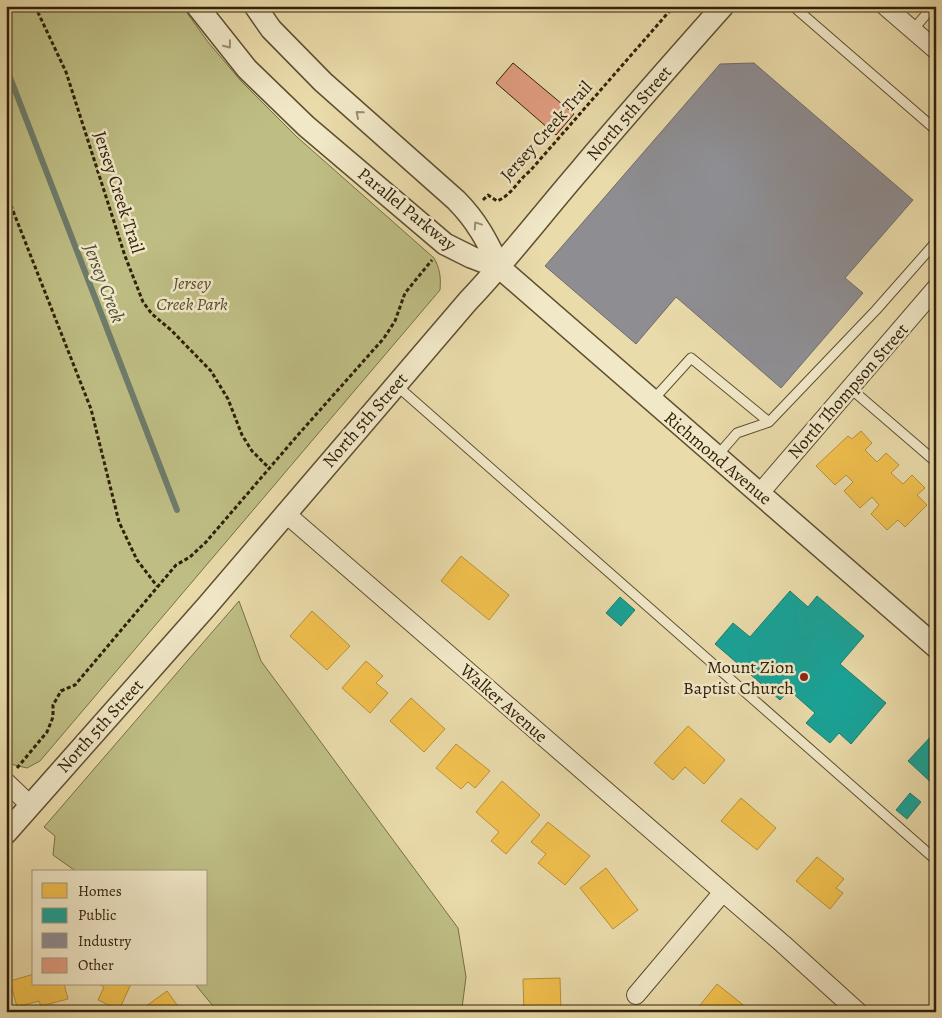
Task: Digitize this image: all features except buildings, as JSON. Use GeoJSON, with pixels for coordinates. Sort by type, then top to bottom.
{"type":"FeatureCollection","features":[{"type":"Feature","properties":{"kind":"street","name":"Parallel Parkway"},"geometry":{"type":"LineString","coordinates":[[197,6],[247,69],[306,126],[445,244],[471,257],[500,268]]}},
{"type":"Feature","properties":{"kind":"street","name":"Parallel Parkway"},"geometry":{"type":"LineString","coordinates":[[255,6],[271,29],[323,82],[472,216],[486,237],[500,268]]}},
{"type":"Feature","properties":{"kind":"street","name":"North 5th Street"},"geometry":{"type":"LineString","coordinates":[[6,833],[206,606],[468,301],[500,268],[588,160],[723,6]]}},
{"type":"Feature","properties":{"kind":"street"},"geometry":{"type":"LineString","coordinates":[[886,6],[936,50]]}},
{"type":"Feature","properties":{"kind":"street","name":"Richmond Avenue"},"geometry":{"type":"LineString","coordinates":[[500,268],[936,647]]}},
{"type":"Feature","properties":{"kind":"street","name":"North Thompson Street"},"geometry":{"type":"LineString","coordinates":[[760,493],[936,288]]}},
{"type":"Feature","properties":{"kind":"street","name":"Walker Avenue"},"geometry":{"type":"LineString","coordinates":[[285,513],[723,892],[858,1012]]}},
{"type":"Feature","properties":{"kind":"street"},"geometry":{"type":"LineString","coordinates":[[6,782],[30,805]]}},
{"type":"Feature","properties":{"kind":"street"},"geometry":{"type":"LineString","coordinates":[[636,995],[723,892]]}},
{"type":"Feature","properties":{"kind":"lane"},"geometry":{"type":"LineString","coordinates":[[793,6],[936,130]]}},
{"type":"Feature","properties":{"kind":"lane"},"geometry":{"type":"LineString","coordinates":[[913,30],[933,6]]}},
{"type":"Feature","properties":{"kind":"lane"},"geometry":{"type":"LineString","coordinates":[[717,457],[738,433],[769,422],[876,310],[936,242]]}},
{"type":"Feature","properties":{"kind":"lane"},"geometry":{"type":"LineString","coordinates":[[652,402],[691,358],[769,422]]}},
{"type":"Feature","properties":{"kind":"lane"},"geometry":{"type":"LineString","coordinates":[[396,385],[936,860]]}},
{"type":"Feature","properties":{"kind":"lane"},"geometry":{"type":"LineString","coordinates":[[850,388],[936,462]]}},
{"type":"Feature","properties":{"kind":"path","name":"Jersey Creek Trail"},"geometry":{"type":"LineString","coordinates":[[35,6],[66,72],[125,256],[143,302],[152,314],[171,330],[211,372],[228,399],[242,434],[252,451],[269,468]]}},
{"type":"Feature","properties":{"kind":"path","name":"Jersey Creek Trail"},"geometry":{"type":"LineString","coordinates":[[472,216],[488,195],[498,201],[505,198],[520,178],[530,171],[674,6]]}},
{"type":"Feature","properties":{"kind":"path"},"geometry":{"type":"LineString","coordinates":[[6,193],[91,409],[119,522],[137,560],[157,586]]}},
{"type":"Feature","properties":{"kind":"path"},"geometry":{"type":"LineString","coordinates":[[6,782],[47,732],[52,717],[53,705],[61,691],[75,685],[176,565],[206,542],[384,338],[395,321],[405,293],[445,244]]}},
{"type":"Feature","properties":{"kind":"green space","name":"Jersey Creek Park"},"geometry":{"type":"Polygon","coordinates":[[[6,6],[182,6],[208,42],[241,81],[297,137],[434,258],[439,270],[440,281],[440,290],[40,761],[27,768],[6,763],[6,6]]]}},
{"type":"Feature","properties":{"kind":"green space"},"geometry":{"type":"Polygon","coordinates":[[[239,601],[261,661],[458,928],[466,977],[462,1008],[477,1012],[221,1012],[213,1006],[197,986],[208,986],[208,870],[74,870],[53,855],[55,836],[44,827],[239,601]]]}},
{"type":"Feature","properties":{"kind":"waterway","name":"Jersey Creek"},"geometry":{"type":"LineString","coordinates":[[6,67],[177,510]]}},
{"type":"Feature","properties":{"kind":"place","name":"Mount Zion Baptist Church"},"geometry":{"type":"Point","coordinates":[804,677]}}]}
